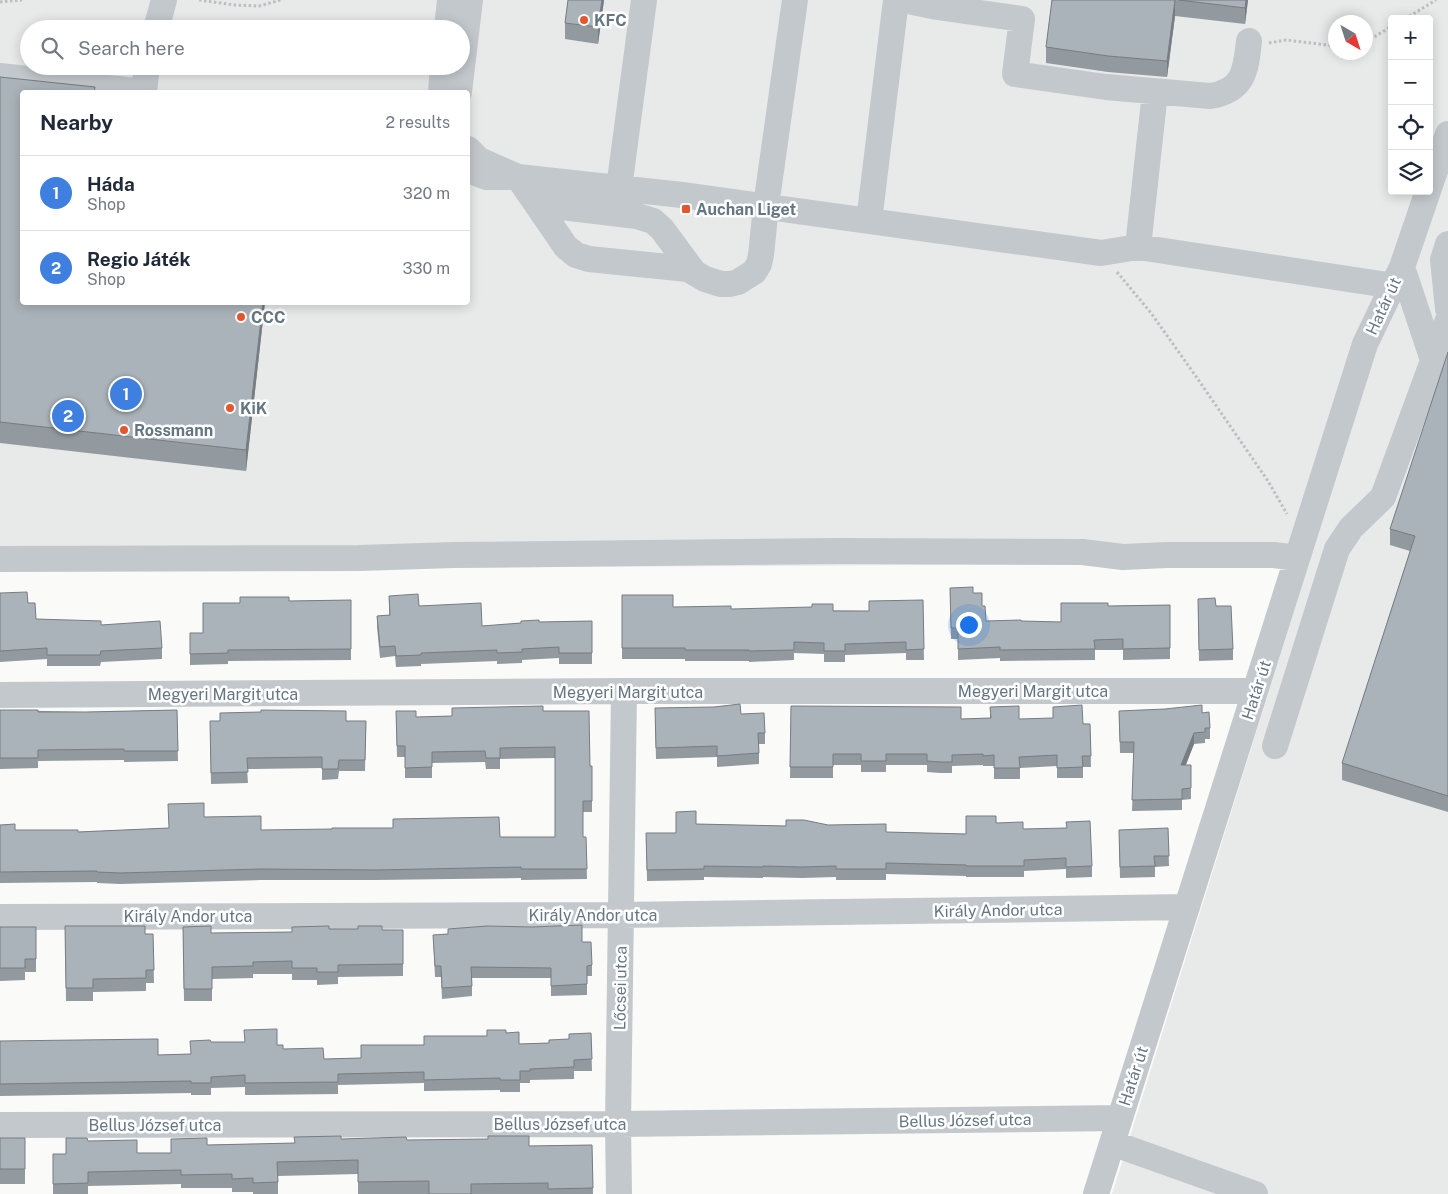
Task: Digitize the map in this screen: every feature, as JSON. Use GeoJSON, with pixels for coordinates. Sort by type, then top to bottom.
{"type":"FeatureCollection","features":[{"type":"Feature","properties":{"kind":"street"},"geometry":{"type":"LineString","coordinates":[[148,20],[149,0]]}},
{"type":"Feature","properties":{"kind":"street"},"geometry":{"type":"LineString","coordinates":[[158,20],[164,0]]}},
{"type":"Feature","properties":{"kind":"street"},"geometry":{"type":"LineString","coordinates":[[448,20],[450,0]]}},
{"type":"Feature","properties":{"kind":"street"},"geometry":{"type":"LineString","coordinates":[[468,20],[470,0]]}},
{"type":"Feature","properties":{"kind":"street"},"geometry":{"type":"LineString","coordinates":[[620,188],[644,0]]}},
{"type":"Feature","properties":{"kind":"street"},"geometry":{"type":"LineString","coordinates":[[470,151],[479,160],[518,177],[566,247],[576,255],[589,259],[688,269],[714,282],[730,284],[742,280],[754,272],[759,264],[761,255],[766,206],[796,0]]}},
{"type":"Feature","properties":{"kind":"street"},"geometry":{"type":"LineString","coordinates":[[869,221],[896,0]]}},
{"type":"Feature","properties":{"kind":"street"},"geometry":{"type":"LineString","coordinates":[[911,0],[937,7],[1022,19],[1015,74],[1106,87],[1210,96],[1222,94],[1241,80],[1245,70],[1248,47]]}},
{"type":"Feature","properties":{"kind":"street"},"geometry":{"type":"LineString","coordinates":[[144,90],[146,75]]}},
{"type":"Feature","properties":{"kind":"street"},"geometry":{"type":"LineString","coordinates":[[441,90],[442,75]]}},
{"type":"Feature","properties":{"kind":"street"},"geometry":{"type":"LineString","coordinates":[[459,90],[461,75]]}},
{"type":"Feature","properties":{"kind":"street"},"geometry":{"type":"LineString","coordinates":[[0,76],[126,90]]}},
{"type":"Feature","properties":{"kind":"street"},"geometry":{"type":"LineString","coordinates":[[1138,247],[1155,92]]}},
{"type":"Feature","properties":{"kind":"street","name":"Határ út"},"geometry":{"type":"LineString","coordinates":[[1433,178],[1448,134]]}},
{"type":"Feature","properties":{"kind":"street"},"geometry":{"type":"LineString","coordinates":[[470,171],[486,177],[518,177],[682,195],[1102,254],[1138,247],[1398,276],[1433,360]]}},
{"type":"Feature","properties":{"kind":"street","name":"Határ út"},"geometry":{"type":"LineString","coordinates":[[1096,1194],[1365,344],[1398,276],[1427,195]]}},
{"type":"Feature","properties":{"kind":"street"},"geometry":{"type":"LineString","coordinates":[[537,204],[637,216],[653,221],[662,229],[693,271]]}},
{"type":"Feature","properties":{"kind":"street"},"geometry":{"type":"LineString","coordinates":[[1448,244],[1443,260],[1448,309]]}},
{"type":"Feature","properties":{"kind":"street"},"geometry":{"type":"LineString","coordinates":[[1275,746],[1337,549],[1351,528],[1383,497],[1448,320]]}},
{"type":"Feature","properties":{"kind":"street"},"geometry":{"type":"LineString","coordinates":[[0,559],[359,558],[454,555],[839,551],[1082,552],[1123,557],[1274,555],[1298,558]]}},
{"type":"Feature","properties":{"kind":"street","name":"Megyeri Margit utca"},"geometry":{"type":"LineString","coordinates":[[0,695],[624,691],[1255,691]]}},
{"type":"Feature","properties":{"kind":"street","name":"Lőcsei utca"},"geometry":{"type":"LineString","coordinates":[[619,1194],[620,915],[624,691]]}},
{"type":"Feature","properties":{"kind":"street","name":"Király Andor utca"},"geometry":{"type":"LineString","coordinates":[[0,916],[620,915],[1187,907]]}},
{"type":"Feature","properties":{"kind":"street","name":"Bellus József utca"},"geometry":{"type":"LineString","coordinates":[[0,1125],[618,1124],[1120,1118]]}},
{"type":"Feature","properties":{"kind":"street"},"geometry":{"type":"LineString","coordinates":[[1112,1143],[1255,1194]]}},
{"type":"Feature","properties":{"kind":"path"},"geometry":{"type":"LineString","coordinates":[[0,2],[22,0]]}},
{"type":"Feature","properties":{"kind":"path"},"geometry":{"type":"LineString","coordinates":[[198,0],[259,6],[282,0]]}},
{"type":"Feature","properties":{"kind":"path"},"geometry":{"type":"LineString","coordinates":[[1411,15],[1436,0]]}},
{"type":"Feature","properties":{"kind":"path"},"geometry":{"type":"LineString","coordinates":[[1373,38],[1388,28]]}},
{"type":"Feature","properties":{"kind":"path"},"geometry":{"type":"LineString","coordinates":[[1248,47],[1286,40],[1328,45]]}},
{"type":"Feature","properties":{"kind":"path"},"geometry":{"type":"LineString","coordinates":[[1102,254],[1152,313],[1246,449],[1288,513],[1285,522]]}},
{"type":"Feature","properties":{"kind":"shaded area"},"geometry":{"type":"Polygon","coordinates":[[[0,0],[1448,0],[1448,1194],[1112,1194],[1309,563],[0,570],[0,0]]]}},
{"type":"Feature","properties":{"kind":"building"},"geometry":{"type":"Polygon","coordinates":[[[568,0],[602,0],[598,27],[565,23],[568,0]]]}},
{"type":"Feature","properties":{"kind":"building"},"geometry":{"type":"Polygon","coordinates":[[[1052,0],[1175,0],[1167,61],[1108,56],[1046,47],[1052,0]]]}},
{"type":"Feature","properties":{"kind":"building"},"geometry":{"type":"Polygon","coordinates":[[[1179,0],[1246,0],[1245,8],[1179,0]]]}},
{"type":"Feature","properties":{"kind":"building"},"geometry":{"type":"Polygon","coordinates":[[[0,77],[95,87],[94,90],[20,90],[20,305],[263,305],[246,450],[0,422],[0,77]]]}},
{"type":"Feature","properties":{"kind":"building"},"geometry":{"type":"Polygon","coordinates":[[[1448,352],[1448,796],[1342,763],[1415,536],[1390,529],[1448,352]]]}},
{"type":"Feature","properties":{"kind":"building"},"geometry":{"type":"Polygon","coordinates":[[[973,587],[973,593],[982,593],[982,606],[985,606],[986,621],[1061,622],[1061,603],[1108,603],[1108,606],[1170,605],[1170,648],[1123,649],[1123,639],[1094,640],[1095,649],[1000,650],[1000,647],[958,649],[958,628],[951,628],[950,588],[973,587]]]}},
{"type":"Feature","properties":{"kind":"building"},"geometry":{"type":"Polygon","coordinates":[[[27,592],[28,603],[35,603],[36,619],[101,621],[101,625],[160,621],[162,648],[101,651],[100,655],[47,655],[47,648],[0,651],[0,593],[27,592]]]}},
{"type":"Feature","properties":{"kind":"building"},"geometry":{"type":"Polygon","coordinates":[[[418,594],[419,606],[481,603],[482,626],[539,620],[539,622],[592,621],[592,653],[559,653],[559,647],[522,649],[522,652],[497,653],[497,650],[421,653],[421,655],[396,656],[395,646],[380,647],[377,616],[390,615],[389,596],[418,594]]]}},
{"type":"Feature","properties":{"kind":"building"},"geometry":{"type":"Polygon","coordinates":[[[622,595],[673,595],[673,607],[731,606],[731,609],[812,607],[812,604],[833,604],[833,611],[869,611],[869,601],[923,600],[924,649],[906,650],[906,642],[845,644],[845,651],[824,651],[824,643],[794,642],[794,650],[749,651],[622,648],[622,595]]]}},
{"type":"Feature","properties":{"kind":"building"},"geometry":{"type":"Polygon","coordinates":[[[240,597],[289,597],[289,601],[351,600],[351,649],[228,650],[228,653],[190,654],[190,633],[203,633],[203,603],[240,603],[240,597]]]}},
{"type":"Feature","properties":{"kind":"building"},"geometry":{"type":"Polygon","coordinates":[[[1215,598],[1216,606],[1231,606],[1233,649],[1199,650],[1198,599],[1215,598]]]}},
{"type":"Feature","properties":{"kind":"building"},"geometry":{"type":"Polygon","coordinates":[[[740,704],[741,714],[764,713],[765,733],[758,733],[759,753],[717,756],[717,746],[656,748],[655,708],[714,707],[740,704]]]}},
{"type":"Feature","properties":{"kind":"building"},"geometry":{"type":"Polygon","coordinates":[[[1082,705],[1083,724],[1090,724],[1091,756],[1082,756],[1083,767],[1057,768],[1057,755],[1019,757],[1020,768],[994,768],[994,755],[983,756],[983,754],[952,755],[952,762],[940,762],[927,761],[927,754],[886,754],[886,761],[861,761],[861,754],[833,754],[833,767],[790,767],[791,706],[961,707],[961,719],[991,718],[990,707],[1019,706],[1019,719],[1053,718],[1053,707],[1082,705]]]}},
{"type":"Feature","properties":{"kind":"building"},"geometry":{"type":"Polygon","coordinates":[[[1202,705],[1202,713],[1209,712],[1210,728],[1205,728],[1205,732],[1194,733],[1181,765],[1191,765],[1191,788],[1182,789],[1182,799],[1132,800],[1134,742],[1120,742],[1119,711],[1202,705]]]}},
{"type":"Feature","properties":{"kind":"building"},"geometry":{"type":"Polygon","coordinates":[[[543,706],[543,711],[589,711],[592,801],[583,801],[583,837],[586,837],[587,869],[521,869],[521,867],[376,870],[261,869],[120,873],[97,871],[0,872],[0,825],[15,824],[15,830],[78,830],[78,832],[169,828],[168,804],[204,803],[204,817],[261,816],[261,830],[393,828],[393,819],[499,817],[500,837],[555,837],[555,747],[500,748],[500,758],[486,758],[485,751],[432,752],[432,767],[405,768],[405,746],[397,746],[396,711],[416,711],[416,717],[452,716],[452,708],[543,706]]]}},
{"type":"Feature","properties":{"kind":"building"},"geometry":{"type":"Polygon","coordinates":[[[0,710],[86,712],[177,710],[178,751],[124,751],[124,749],[38,750],[38,758],[0,758],[0,710]]]}},
{"type":"Feature","properties":{"kind":"building"},"geometry":{"type":"Polygon","coordinates":[[[261,710],[346,711],[346,721],[366,721],[365,760],[339,760],[338,769],[322,769],[322,757],[247,758],[248,772],[211,773],[210,721],[220,721],[220,713],[261,712],[261,710]]]}},
{"type":"Feature","properties":{"kind":"building"},"geometry":{"type":"Polygon","coordinates":[[[696,811],[696,824],[786,826],[786,820],[804,820],[828,825],[886,824],[886,832],[966,834],[966,816],[996,816],[996,823],[1023,822],[1023,829],[1067,828],[1066,822],[1090,821],[1092,866],[1066,867],[1066,858],[1024,860],[1024,866],[886,863],[886,869],[836,869],[836,866],[704,866],[704,869],[647,870],[646,833],[676,833],[676,812],[696,811]]]}},
{"type":"Feature","properties":{"kind":"building"},"geometry":{"type":"Polygon","coordinates":[[[1168,828],[1169,856],[1154,856],[1155,866],[1120,867],[1119,830],[1168,828]]]}},
{"type":"Feature","properties":{"kind":"building"},"geometry":{"type":"Polygon","coordinates":[[[582,925],[582,942],[591,942],[592,965],[587,966],[587,984],[551,986],[551,968],[471,967],[472,986],[442,988],[441,966],[435,966],[433,935],[448,934],[448,929],[487,926],[582,925]]]}},
{"type":"Feature","properties":{"kind":"building"},"geometry":{"type":"Polygon","coordinates":[[[65,926],[145,926],[145,934],[153,934],[154,970],[146,970],[146,978],[93,979],[93,988],[66,988],[65,926]]]}},
{"type":"Feature","properties":{"kind":"building"},"geometry":{"type":"Polygon","coordinates":[[[211,926],[211,933],[292,932],[292,927],[329,926],[329,929],[358,929],[358,926],[382,926],[382,930],[403,930],[403,964],[338,965],[338,972],[317,972],[317,968],[292,968],[292,961],[253,962],[253,966],[212,967],[212,989],[184,989],[183,927],[211,926]]]}},
{"type":"Feature","properties":{"kind":"building"},"geometry":{"type":"Polygon","coordinates":[[[0,927],[36,927],[36,959],[25,959],[25,968],[0,968],[0,927]]]}},
{"type":"Feature","properties":{"kind":"building"},"geometry":{"type":"Polygon","coordinates":[[[277,1029],[277,1045],[283,1045],[283,1049],[323,1048],[324,1059],[361,1058],[361,1045],[424,1045],[424,1036],[487,1036],[487,1030],[506,1030],[506,1033],[519,1032],[519,1044],[549,1043],[549,1040],[569,1039],[569,1034],[591,1033],[592,1059],[574,1060],[574,1067],[520,1071],[520,1080],[500,1080],[500,1078],[424,1080],[424,1072],[338,1074],[338,1082],[245,1083],[245,1075],[211,1077],[211,1083],[191,1083],[191,1081],[0,1084],[0,1041],[158,1039],[158,1055],[191,1054],[190,1041],[245,1042],[244,1030],[277,1029]]]}},
{"type":"Feature","properties":{"kind":"building"},"geometry":{"type":"Polygon","coordinates":[[[341,1136],[341,1139],[406,1137],[407,1140],[488,1139],[488,1136],[529,1136],[529,1146],[592,1145],[593,1188],[548,1189],[548,1183],[471,1184],[471,1194],[429,1194],[429,1181],[358,1182],[358,1160],[277,1162],[278,1182],[253,1183],[253,1178],[232,1179],[232,1174],[181,1175],[181,1170],[88,1172],[88,1183],[53,1184],[53,1154],[66,1154],[66,1138],[87,1138],[88,1141],[137,1140],[137,1153],[171,1153],[171,1139],[207,1138],[207,1145],[295,1143],[294,1137],[341,1136]]]}},
{"type":"Feature","properties":{"kind":"building"},"geometry":{"type":"Polygon","coordinates":[[[0,1138],[25,1138],[25,1169],[0,1169],[0,1138]]]}},
{"type":"Feature","properties":{"kind":"place","name":"KFC"},"geometry":{"type":"Point","coordinates":[584,20]}},
{"type":"Feature","properties":{"kind":"place","name":"Auchan Liget"},"geometry":{"type":"Point","coordinates":[686,209]}},
{"type":"Feature","properties":{"kind":"place","name":"CCC"},"geometry":{"type":"Point","coordinates":[241,317]}},
{"type":"Feature","properties":{"kind":"place","name":"Háda"},"geometry":{"type":"Point","coordinates":[126,394]}},
{"type":"Feature","properties":{"kind":"place","name":"KiK"},"geometry":{"type":"Point","coordinates":[230,408]}},
{"type":"Feature","properties":{"kind":"place","name":"Regio Játék"},"geometry":{"type":"Point","coordinates":[68,416]}},
{"type":"Feature","properties":{"kind":"place","name":"Rossmann"},"geometry":{"type":"Point","coordinates":[124,430]}}]}
